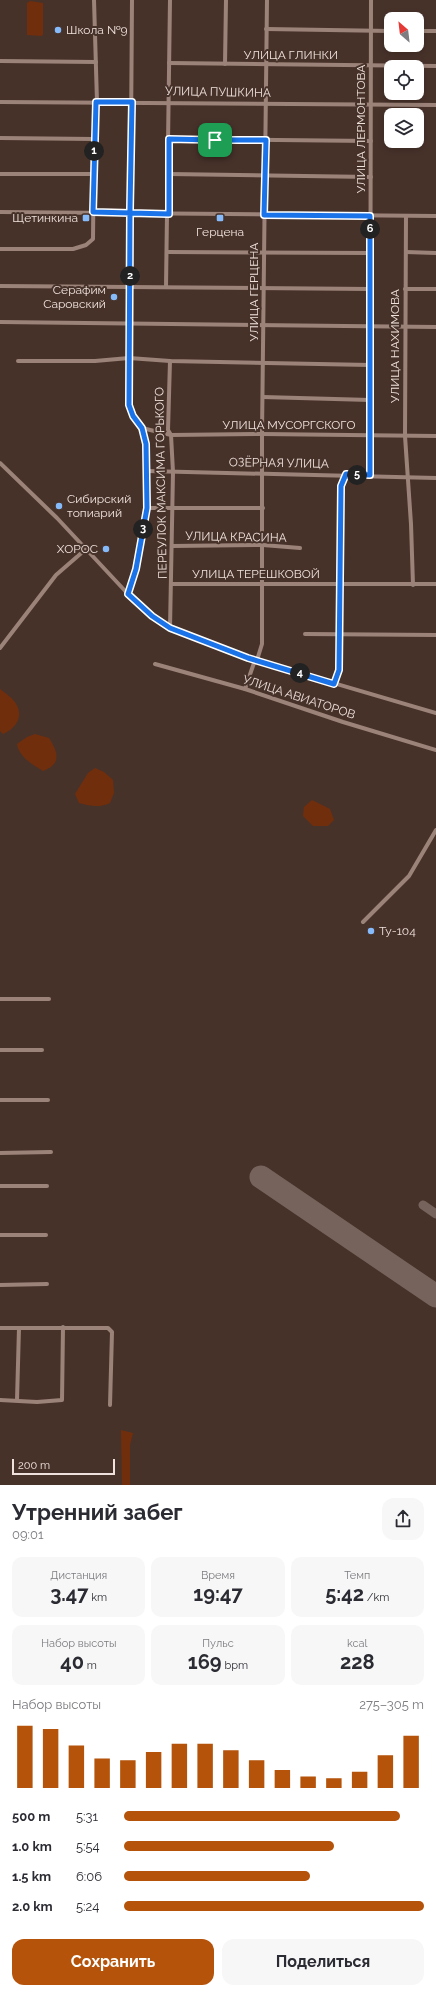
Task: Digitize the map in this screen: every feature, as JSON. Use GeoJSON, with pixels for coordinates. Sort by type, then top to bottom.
{"type":"FeatureCollection","features":[{"type":"Feature","properties":{"kind":"street"},"geometry":{"type":"LineString","coordinates":[[0,249],[80,247],[93,239],[96,102],[94,0]]}},
{"type":"Feature","properties":{"kind":"street"},"geometry":{"type":"LineString","coordinates":[[128,594],[136,569],[147,508],[146,444],[142,428],[133,416],[129,405],[132,0]]}},
{"type":"Feature","properties":{"kind":"street"},"geometry":{"type":"LineString","coordinates":[[166,287],[169,214],[170,0]]}},
{"type":"Feature","properties":{"kind":"street"},"geometry":{"type":"LineString","coordinates":[[225,64],[226,0]]}},
{"type":"Feature","properties":{"kind":"street","name":"УЛИЦА ГЕРЦЕНА"},"geometry":{"type":"LineString","coordinates":[[245,689],[262,644],[262,434],[264,397],[264,215],[267,0]]}},
{"type":"Feature","properties":{"kind":"street","name":"УЛИЦА ЛЕРМОНТОВА"},"geometry":{"type":"LineString","coordinates":[[370,475],[371,0]]}},
{"type":"Feature","properties":{"kind":"street"},"geometry":{"type":"LineString","coordinates":[[266,29],[384,31]]}},
{"type":"Feature","properties":{"kind":"street"},"geometry":{"type":"LineString","coordinates":[[424,31],[436,31]]}},
{"type":"Feature","properties":{"kind":"street"},"geometry":{"type":"LineString","coordinates":[[0,61],[96,62]]}},
{"type":"Feature","properties":{"kind":"street","name":"УЛИЦА ГЛИНКИ"},"geometry":{"type":"LineString","coordinates":[[169,63],[436,66]]}},
{"type":"Feature","properties":{"kind":"street","name":"УЛИЦА ПУШКИНА"},"geometry":{"type":"LineString","coordinates":[[0,102],[436,105]]}},
{"type":"Feature","properties":{"kind":"street"},"geometry":{"type":"LineString","coordinates":[[0,138],[94,139]]}},
{"type":"Feature","properties":{"kind":"street"},"geometry":{"type":"LineString","coordinates":[[169,139],[371,141]]}},
{"type":"Feature","properties":{"kind":"street"},"geometry":{"type":"LineString","coordinates":[[0,174],[94,174]]}},
{"type":"Feature","properties":{"kind":"street"},"geometry":{"type":"LineString","coordinates":[[169,174],[371,177]]}},
{"type":"Feature","properties":{"kind":"street"},"geometry":{"type":"LineString","coordinates":[[0,212],[436,216]]}},
{"type":"Feature","properties":{"kind":"street","name":"УЛИЦА НАХИМОВА"},"geometry":{"type":"LineString","coordinates":[[406,216],[405,436],[411,524],[413,585]]}},
{"type":"Feature","properties":{"kind":"street"},"geometry":{"type":"LineString","coordinates":[[167,252],[370,253]]}},
{"type":"Feature","properties":{"kind":"street"},"geometry":{"type":"LineString","coordinates":[[406,252],[436,253]]}},
{"type":"Feature","properties":{"kind":"street"},"geometry":{"type":"LineString","coordinates":[[0,286],[370,289]]}},
{"type":"Feature","properties":{"kind":"street"},"geometry":{"type":"LineString","coordinates":[[405,289],[436,289]]}},
{"type":"Feature","properties":{"kind":"street"},"geometry":{"type":"LineString","coordinates":[[0,322],[129,325],[436,327]]}},
{"type":"Feature","properties":{"kind":"street"},"geometry":{"type":"LineString","coordinates":[[18,361],[95,361],[129,358],[170,361],[264,361],[370,365]]}},
{"type":"Feature","properties":{"kind":"street","name":"ПЕРЕУЛОК МАКСИМА ГОРЬКОГО"},"geometry":{"type":"LineString","coordinates":[[170,361],[168,430],[171,435],[173,472],[170,628]]}},
{"type":"Feature","properties":{"kind":"street"},"geometry":{"type":"LineString","coordinates":[[264,397],[370,400]]}},
{"type":"Feature","properties":{"kind":"street","name":"УЛИЦА МУСОРГСКОГО"},"geometry":{"type":"LineString","coordinates":[[142,428],[171,435],[262,434],[436,436]]}},
{"type":"Feature","properties":{"kind":"street"},"geometry":{"type":"LineString","coordinates":[[0,464],[57,518],[128,594],[152,616],[170,628],[256,660],[436,713]]}},
{"type":"Feature","properties":{"kind":"street","name":"ОЗЁРНАЯ УЛИЦА"},"geometry":{"type":"LineString","coordinates":[[147,471],[346,474],[436,478]]}},
{"type":"Feature","properties":{"kind":"street"},"geometry":{"type":"LineString","coordinates":[[334,684],[339,670],[341,486],[346,474]]}},
{"type":"Feature","properties":{"kind":"street"},"geometry":{"type":"LineString","coordinates":[[147,508],[263,508]]}},
{"type":"Feature","properties":{"kind":"street","name":"УЛИЦА КРАСИНА"},"geometry":{"type":"LineString","coordinates":[[172,546],[263,545],[300,548]]}},
{"type":"Feature","properties":{"kind":"street"},"geometry":{"type":"LineString","coordinates":[[0,648],[56,575],[86,549]]}},
{"type":"Feature","properties":{"kind":"street","name":"УЛИЦА ТЕРЕШКОВОЙ"},"geometry":{"type":"LineString","coordinates":[[172,584],[436,584]]}},
{"type":"Feature","properties":{"kind":"street"},"geometry":{"type":"LineString","coordinates":[[305,634],[436,635]]}},
{"type":"Feature","properties":{"kind":"street","name":"УЛИЦА АВИАТОРОВ"},"geometry":{"type":"LineString","coordinates":[[155,664],[245,689],[343,722],[436,750]]}},
{"type":"Feature","properties":{"kind":"street"},"geometry":{"type":"LineString","coordinates":[[363,922],[409,876],[436,830]]}},
{"type":"Feature","properties":{"kind":"street"},"geometry":{"type":"LineString","coordinates":[[0,999],[49,999]]}},
{"type":"Feature","properties":{"kind":"street"},"geometry":{"type":"LineString","coordinates":[[0,1050],[42,1050]]}},
{"type":"Feature","properties":{"kind":"street"},"geometry":{"type":"LineString","coordinates":[[0,1100],[48,1100]]}},
{"type":"Feature","properties":{"kind":"street"},"geometry":{"type":"LineString","coordinates":[[0,1153],[51,1152]]}},
{"type":"Feature","properties":{"kind":"street"},"geometry":{"type":"LineString","coordinates":[[0,1186],[47,1186]]}},
{"type":"Feature","properties":{"kind":"street"},"geometry":{"type":"LineString","coordinates":[[0,1235],[46,1235]]}},
{"type":"Feature","properties":{"kind":"street"},"geometry":{"type":"LineString","coordinates":[[0,1285],[47,1284]]}},
{"type":"Feature","properties":{"kind":"street"},"geometry":{"type":"LineString","coordinates":[[0,1400],[37,1402],[62,1400],[63,1327]]}},
{"type":"Feature","properties":{"kind":"street"},"geometry":{"type":"LineString","coordinates":[[0,1328],[108,1328],[112,1332],[110,1405]]}},
{"type":"Feature","properties":{"kind":"street"},"geometry":{"type":"LineString","coordinates":[[16,1400],[19,1328]]}},
{"type":"Feature","properties":{"kind":"shaded area"},"geometry":{"type":"Polygon","coordinates":[[[30,1],[43,3],[42,36],[27,35],[27,3],[30,1]]]}},
{"type":"Feature","properties":{"kind":"shaded area"},"geometry":{"type":"Polygon","coordinates":[[[0,689],[13,700],[19,711],[16,725],[3,734],[0,731],[0,689]]]}},
{"type":"Feature","properties":{"kind":"shaded area"},"geometry":{"type":"Polygon","coordinates":[[[35,734],[49,738],[55,748],[56,761],[53,765],[43,771],[30,763],[18,749],[17,744],[27,737],[35,734]]]}},
{"type":"Feature","properties":{"kind":"shaded area"},"geometry":{"type":"Polygon","coordinates":[[[95,768],[104,772],[113,780],[114,793],[110,803],[102,806],[79,803],[75,794],[88,773],[95,768]]]}},
{"type":"Feature","properties":{"kind":"shaded area"},"geometry":{"type":"Polygon","coordinates":[[[312,800],[330,809],[334,820],[328,826],[313,826],[303,816],[304,807],[312,800]]]}},
{"type":"Feature","properties":{"kind":"shaded area"},"geometry":{"type":"Polygon","coordinates":[[[121,1430],[133,1433],[130,1445],[130,1485],[122,1485],[121,1430]]]}},
{"type":"Feature","properties":{"kind":"taxiway"},"geometry":{"type":"LineString","coordinates":[[423,1205],[436,1214]]}},
{"type":"Feature","properties":{"kind":"runway"},"geometry":{"type":"LineString","coordinates":[[261,1177],[436,1296]]}},
{"type":"Feature","properties":{"kind":"place","name":"Школа №9"},"geometry":{"type":"Point","coordinates":[58,30]}},
{"type":"Feature","properties":{"kind":"place","name":"Щетинкина"},"geometry":{"type":"Point","coordinates":[86,218]}},
{"type":"Feature","properties":{"kind":"place","name":"Герцена"},"geometry":{"type":"Point","coordinates":[220,218]}},
{"type":"Feature","properties":{"kind":"place","name":"Серафим Саровский"},"geometry":{"type":"Point","coordinates":[114,297]}},
{"type":"Feature","properties":{"kind":"place","name":"Сибирский топиарий"},"geometry":{"type":"Point","coordinates":[59,506]}},
{"type":"Feature","properties":{"kind":"place","name":"ХОРОС"},"geometry":{"type":"Point","coordinates":[106,549]}},
{"type":"Feature","properties":{"kind":"place","name":"Ту-104"},"geometry":{"type":"Point","coordinates":[371,931]}},
{"type":"Feature","properties":{"kind":"route"},"geometry":{"type":"LineString","coordinates":[[215,140],[169,139],[169,214],[130,212],[93,212],[96,102],[132,102],[130,209],[130,212],[130,286],[129,405],[133,416],[142,428],[146,444],[147,508],[136,569],[128,594],[152,616],[170,628],[248,658],[334,684],[339,670],[342,528],[341,486],[346,474],[370,475],[370,216],[264,215],[266,140],[215,140]]}}]}
